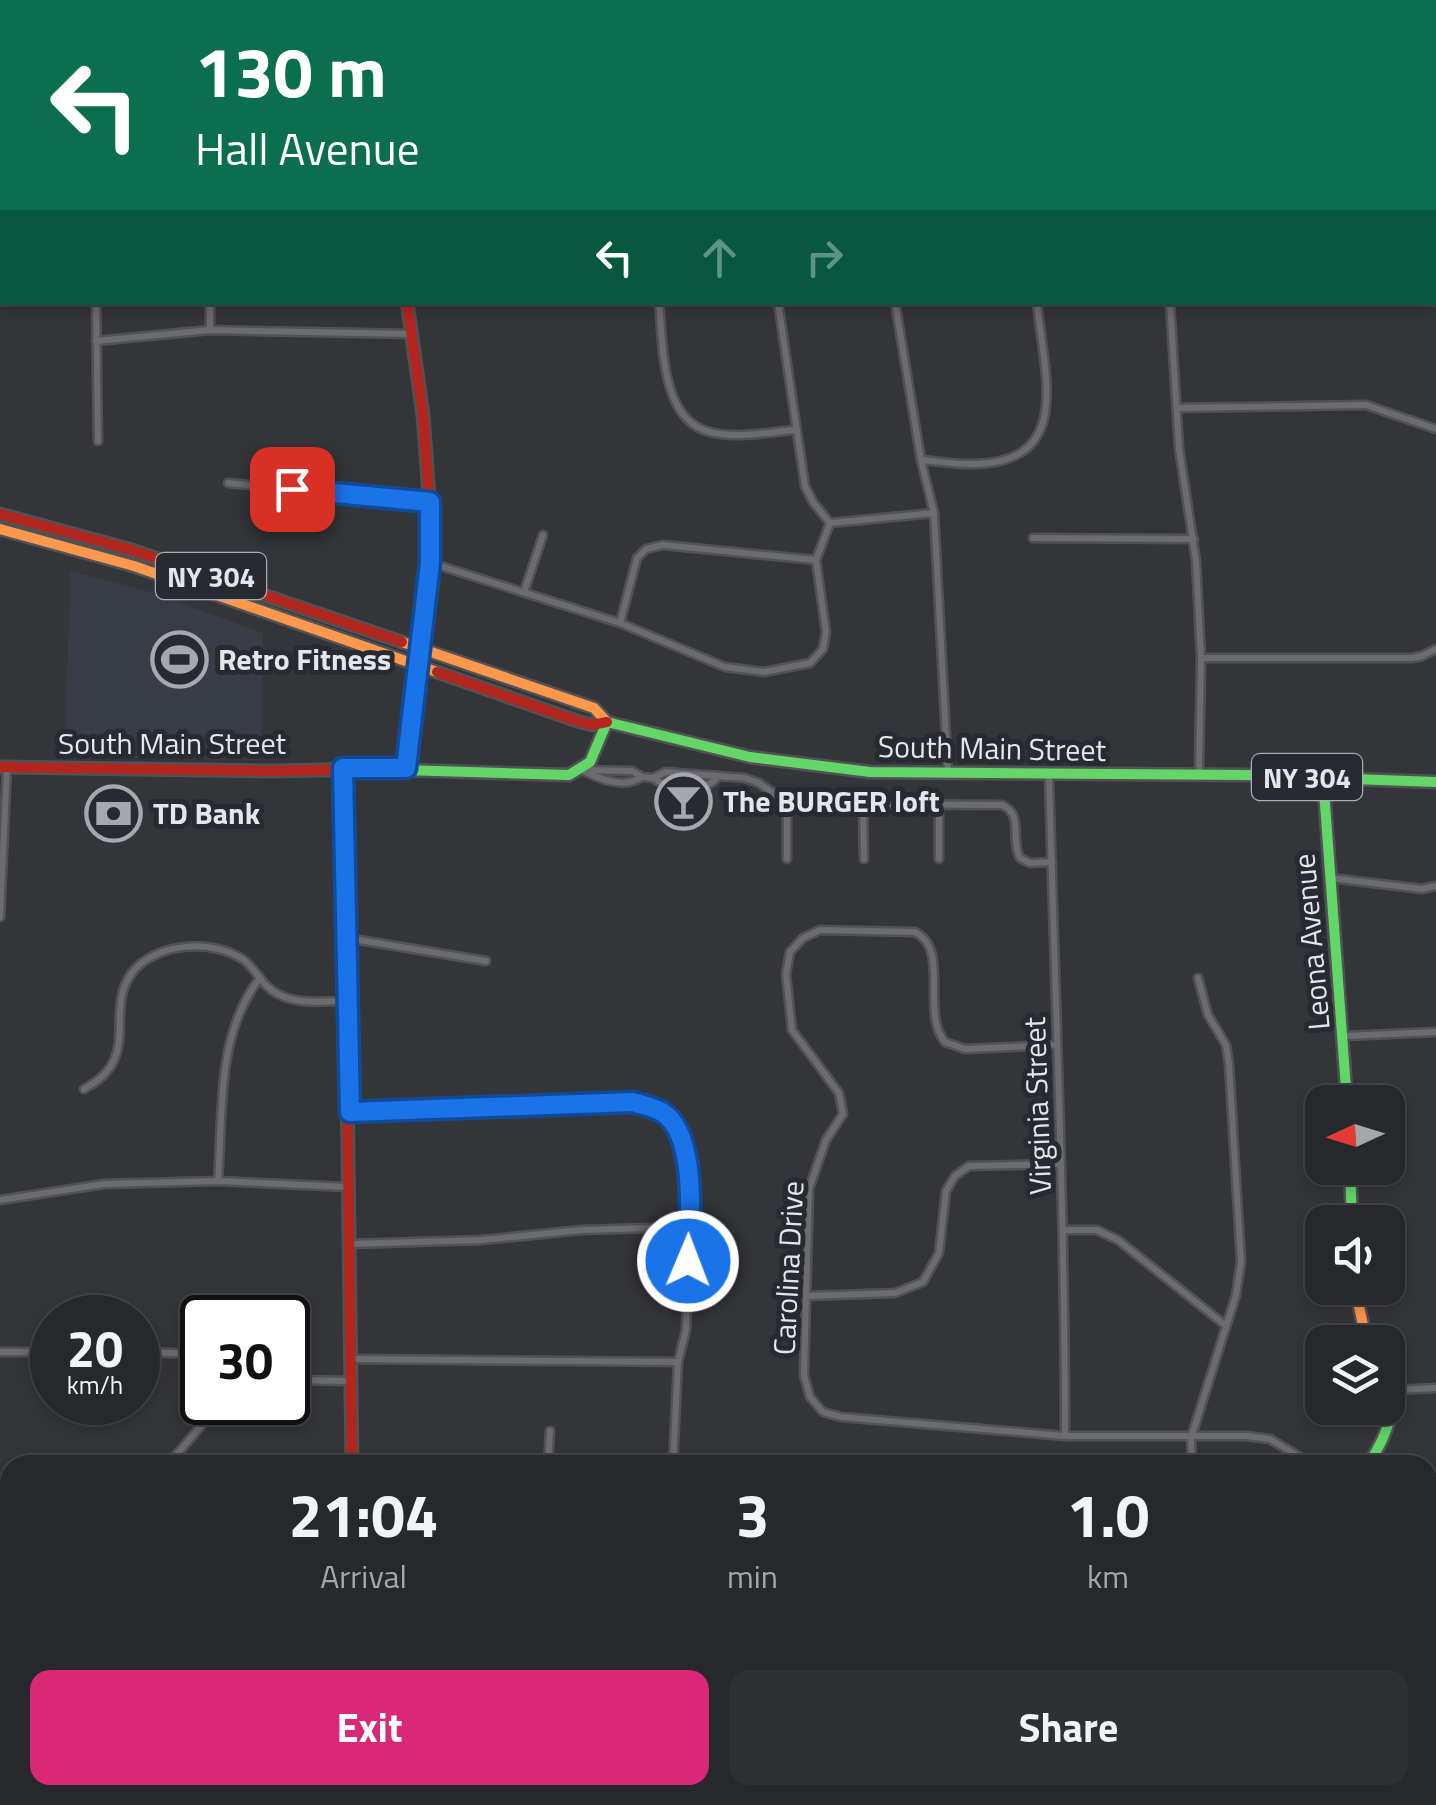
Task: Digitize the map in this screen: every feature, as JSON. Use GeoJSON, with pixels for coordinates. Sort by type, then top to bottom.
{"type":"FeatureCollection","features":[{"type":"Feature","properties":{"kind":"street"},"geometry":{"type":"LineString","coordinates":[[96,305],[98,441]]}},
{"type":"Feature","properties":{"kind":"street"},"geometry":{"type":"LineString","coordinates":[[210,305],[210,330]]}},
{"type":"Feature","properties":{"kind":"street"},"geometry":{"type":"LineString","coordinates":[[406,768],[430,563],[430,502],[407,305]]}},
{"type":"Feature","properties":{"kind":"street"},"geometry":{"type":"LineString","coordinates":[[659,305],[669,380],[674,399],[687,418],[705,432],[727,435],[795,430]]}},
{"type":"Feature","properties":{"kind":"street"},"geometry":{"type":"LineString","coordinates":[[778,305],[805,486],[830,523]]}},
{"type":"Feature","properties":{"kind":"street"},"geometry":{"type":"LineString","coordinates":[[894,305],[920,460],[934,513],[948,775]]}},
{"type":"Feature","properties":{"kind":"street"},"geometry":{"type":"LineString","coordinates":[[920,460],[976,464],[1019,456],[1034,444],[1044,427],[1046,405],[1037,305]]}},
{"type":"Feature","properties":{"kind":"street"},"geometry":{"type":"LineString","coordinates":[[1170,305],[1179,448],[1194,539],[1201,658],[1199,774]]}},
{"type":"Feature","properties":{"kind":"street"},"geometry":{"type":"LineString","coordinates":[[96,341],[210,330],[410,334]]}},
{"type":"Feature","properties":{"kind":"street"},"geometry":{"type":"LineString","coordinates":[[1176,408],[1354,404],[1391,411],[1436,429]]}},
{"type":"Feature","properties":{"kind":"street"},"geometry":{"type":"LineString","coordinates":[[228,483],[430,502]]}},
{"type":"Feature","properties":{"kind":"street"},"geometry":{"type":"LineString","coordinates":[[830,523],[934,513]]}},
{"type":"Feature","properties":{"kind":"street","name":"NY 304"},"geometry":{"type":"LineString","coordinates":[[0,514],[132,550],[419,648],[594,708],[608,722]]}},
{"type":"Feature","properties":{"kind":"street"},"geometry":{"type":"LineString","coordinates":[[430,563],[620,623],[725,667],[764,672],[810,663],[823,649],[826,632],[816,560],[830,523]]}},
{"type":"Feature","properties":{"kind":"street","name":"NY 304"},"geometry":{"type":"LineString","coordinates":[[0,529],[134,566],[588,725],[608,722]]}},
{"type":"Feature","properties":{"kind":"street"},"geometry":{"type":"LineString","coordinates":[[524,592],[544,535]]}},
{"type":"Feature","properties":{"kind":"street"},"geometry":{"type":"LineString","coordinates":[[1033,538],[1194,539]]}},
{"type":"Feature","properties":{"kind":"street"},"geometry":{"type":"LineString","coordinates":[[620,623],[637,558],[646,549],[663,544],[816,560]]}},
{"type":"Feature","properties":{"kind":"street"},"geometry":{"type":"LineString","coordinates":[[1201,658],[1412,658],[1436,649]]}},
{"type":"Feature","properties":{"kind":"street"},"geometry":{"type":"LineString","coordinates":[[582,770],[596,752],[608,722]]}},
{"type":"Feature","properties":{"kind":"street","name":"South Main Street"},"geometry":{"type":"LineString","coordinates":[[608,722],[692,745],[855,770],[948,775],[1199,774],[1436,782]]}},
{"type":"Feature","properties":{"kind":"street"},"geometry":{"type":"LineString","coordinates":[[0,917],[4,767]]}},
{"type":"Feature","properties":{"kind":"street","name":"South Main Street"},"geometry":{"type":"LineString","coordinates":[[4,767],[406,768],[566,774],[582,770],[608,781],[634,782],[642,777],[669,786],[705,787],[718,776],[665,772],[653,778]]}},
{"type":"Feature","properties":{"kind":"street"},"geometry":{"type":"LineString","coordinates":[[343,768],[352,1455]]}},
{"type":"Feature","properties":{"kind":"street","name":"Virginia Street"},"geometry":{"type":"LineString","coordinates":[[1049,774],[1059,1164],[1065,1230],[1064,1436]]}},
{"type":"Feature","properties":{"kind":"street"},"geometry":{"type":"LineString","coordinates":[[718,776],[755,781],[787,803],[1008,807],[1014,815],[1015,846],[1020,858],[1052,862]]}},
{"type":"Feature","properties":{"kind":"street","name":"Leona Avenue"},"geometry":{"type":"LineString","coordinates":[[1323,777],[1346,1085]]}},
{"type":"Feature","properties":{"kind":"street"},"geometry":{"type":"LineString","coordinates":[[787,803],[787,859]]}},
{"type":"Feature","properties":{"kind":"street"},"geometry":{"type":"LineString","coordinates":[[864,804],[864,859]]}},
{"type":"Feature","properties":{"kind":"street"},"geometry":{"type":"LineString","coordinates":[[939,804],[940,859]]}},
{"type":"Feature","properties":{"kind":"street"},"geometry":{"type":"LineString","coordinates":[[1331,878],[1422,889],[1436,886]]}},
{"type":"Feature","properties":{"kind":"street","name":"Carolina Drive"},"geometry":{"type":"LineString","coordinates":[[1056,1044],[965,1049],[945,1042],[935,1023],[932,951],[924,936],[915,932],[820,930],[802,938],[790,952],[786,974],[792,1030],[839,1093],[843,1114],[826,1140],[809,1189],[804,1375],[810,1397],[823,1412],[870,1421],[1064,1436],[1270,1439],[1296,1455]]}},
{"type":"Feature","properties":{"kind":"street"},"geometry":{"type":"LineString","coordinates":[[347,938],[486,961]]}},
{"type":"Feature","properties":{"kind":"street"},"geometry":{"type":"LineString","coordinates":[[84,1089],[109,1072],[116,1057],[130,975],[149,957],[175,948],[203,947],[228,952],[247,962],[276,994],[296,1000],[348,1001]]}},
{"type":"Feature","properties":{"kind":"street"},"geometry":{"type":"LineString","coordinates":[[1192,1455],[1191,1438],[1236,1295],[1240,1262],[1229,1064],[1226,1046],[1208,1015],[1198,978]]}},
{"type":"Feature","properties":{"kind":"street"},"geometry":{"type":"LineString","coordinates":[[218,1180],[227,1046],[243,1001],[259,979]]}},
{"type":"Feature","properties":{"kind":"street"},"geometry":{"type":"LineString","coordinates":[[1344,1036],[1436,1032]]}},
{"type":"Feature","properties":{"kind":"street"},"geometry":{"type":"LineString","coordinates":[[350,1112],[633,1102],[662,1112],[678,1128],[687,1156],[690,1227],[686,1330],[678,1362],[673,1455]]}},
{"type":"Feature","properties":{"kind":"street"},"geometry":{"type":"LineString","coordinates":[[806,1296],[894,1294],[923,1282],[939,1253],[946,1191],[954,1176],[968,1166],[1059,1164]]}},
{"type":"Feature","properties":{"kind":"street"},"geometry":{"type":"LineString","coordinates":[[0,1200],[104,1184],[218,1180],[346,1187]]}},
{"type":"Feature","properties":{"kind":"street"},"geometry":{"type":"LineString","coordinates":[[348,1244],[690,1227]]}},
{"type":"Feature","properties":{"kind":"street"},"geometry":{"type":"LineString","coordinates":[[1065,1230],[1097,1230],[1118,1240],[1225,1325]]}},
{"type":"Feature","properties":{"kind":"street"},"geometry":{"type":"LineString","coordinates":[[0,1352],[30,1352]]}},
{"type":"Feature","properties":{"kind":"street"},"geometry":{"type":"LineString","coordinates":[[349,1359],[678,1362]]}},
{"type":"Feature","properties":{"kind":"street"},"geometry":{"type":"LineString","coordinates":[[310,1380],[349,1380]]}},
{"type":"Feature","properties":{"kind":"street"},"geometry":{"type":"LineString","coordinates":[[1405,1389],[1436,1388]]}},
{"type":"Feature","properties":{"kind":"street"},"geometry":{"type":"LineString","coordinates":[[176,1455],[202,1425]]}},
{"type":"Feature","properties":{"kind":"street"},"geometry":{"type":"LineString","coordinates":[[1375,1455],[1389,1434],[1390,1425]]}},
{"type":"Feature","properties":{"kind":"street"},"geometry":{"type":"LineString","coordinates":[[549,1455],[550,1431]]}},
{"type":"Feature","properties":{"kind":"shaded area"},"geometry":{"type":"Polygon","coordinates":[[[70,571],[151,592],[263,633],[261,760],[65,757],[70,571]]]}},
{"type":"Feature","properties":{"kind":"traffic: fast"},"geometry":{"type":"LineString","coordinates":[[371,769],[569,775],[590,762],[607,722]]}},
{"type":"Feature","properties":{"kind":"traffic: fast"},"geometry":{"type":"LineString","coordinates":[[607,722],[750,757],[870,772],[1246,775],[1436,782]]}},
{"type":"Feature","properties":{"kind":"traffic: fast"},"geometry":{"type":"LineString","coordinates":[[1323,777],[1346,1085]]}},
{"type":"Feature","properties":{"kind":"traffic: fast"},"geometry":{"type":"LineString","coordinates":[[1351,1185],[1351,1205]]}},
{"type":"Feature","properties":{"kind":"traffic: fast"},"geometry":{"type":"LineString","coordinates":[[1374,1455],[1387,1425]]}},
{"type":"Feature","properties":{"kind":"traffic: slow"},"geometry":{"type":"LineString","coordinates":[[0,529],[134,566],[437,672]]}},
{"type":"Feature","properties":{"kind":"traffic: slow"},"geometry":{"type":"LineString","coordinates":[[402,642],[594,708],[607,722]]}},
{"type":"Feature","properties":{"kind":"traffic: slow"},"geometry":{"type":"LineString","coordinates":[[1359,1305],[1363,1325]]}},
{"type":"Feature","properties":{"kind":"traffic: jam"},"geometry":{"type":"LineString","coordinates":[[406,768],[432,535],[423,415],[407,305]]}},
{"type":"Feature","properties":{"kind":"traffic: jam"},"geometry":{"type":"LineString","coordinates":[[0,514],[132,550],[402,642]]}},
{"type":"Feature","properties":{"kind":"traffic: jam"},"geometry":{"type":"LineString","coordinates":[[437,672],[577,721],[592,725],[607,722]]}},
{"type":"Feature","properties":{"kind":"traffic: jam"},"geometry":{"type":"LineString","coordinates":[[0,767],[371,769]]}},
{"type":"Feature","properties":{"kind":"traffic: jam"},"geometry":{"type":"LineString","coordinates":[[343,768],[352,1455]]}},
{"type":"Feature","properties":{"kind":"place","name":"Retro Fitness"},"geometry":{"type":"Point","coordinates":[179,659]}},
{"type":"Feature","properties":{"kind":"place","name":"The BURGER loft"},"geometry":{"type":"Point","coordinates":[684,801]}},
{"type":"Feature","properties":{"kind":"place","name":"TD Bank"},"geometry":{"type":"Point","coordinates":[114,813]}},
{"type":"Feature","properties":{"kind":"route"},"geometry":{"type":"LineString","coordinates":[[292,489],[430,502],[430,563],[406,768],[343,768],[350,1112],[633,1102],[662,1112],[678,1128],[687,1156],[688,1261]]}}]}
